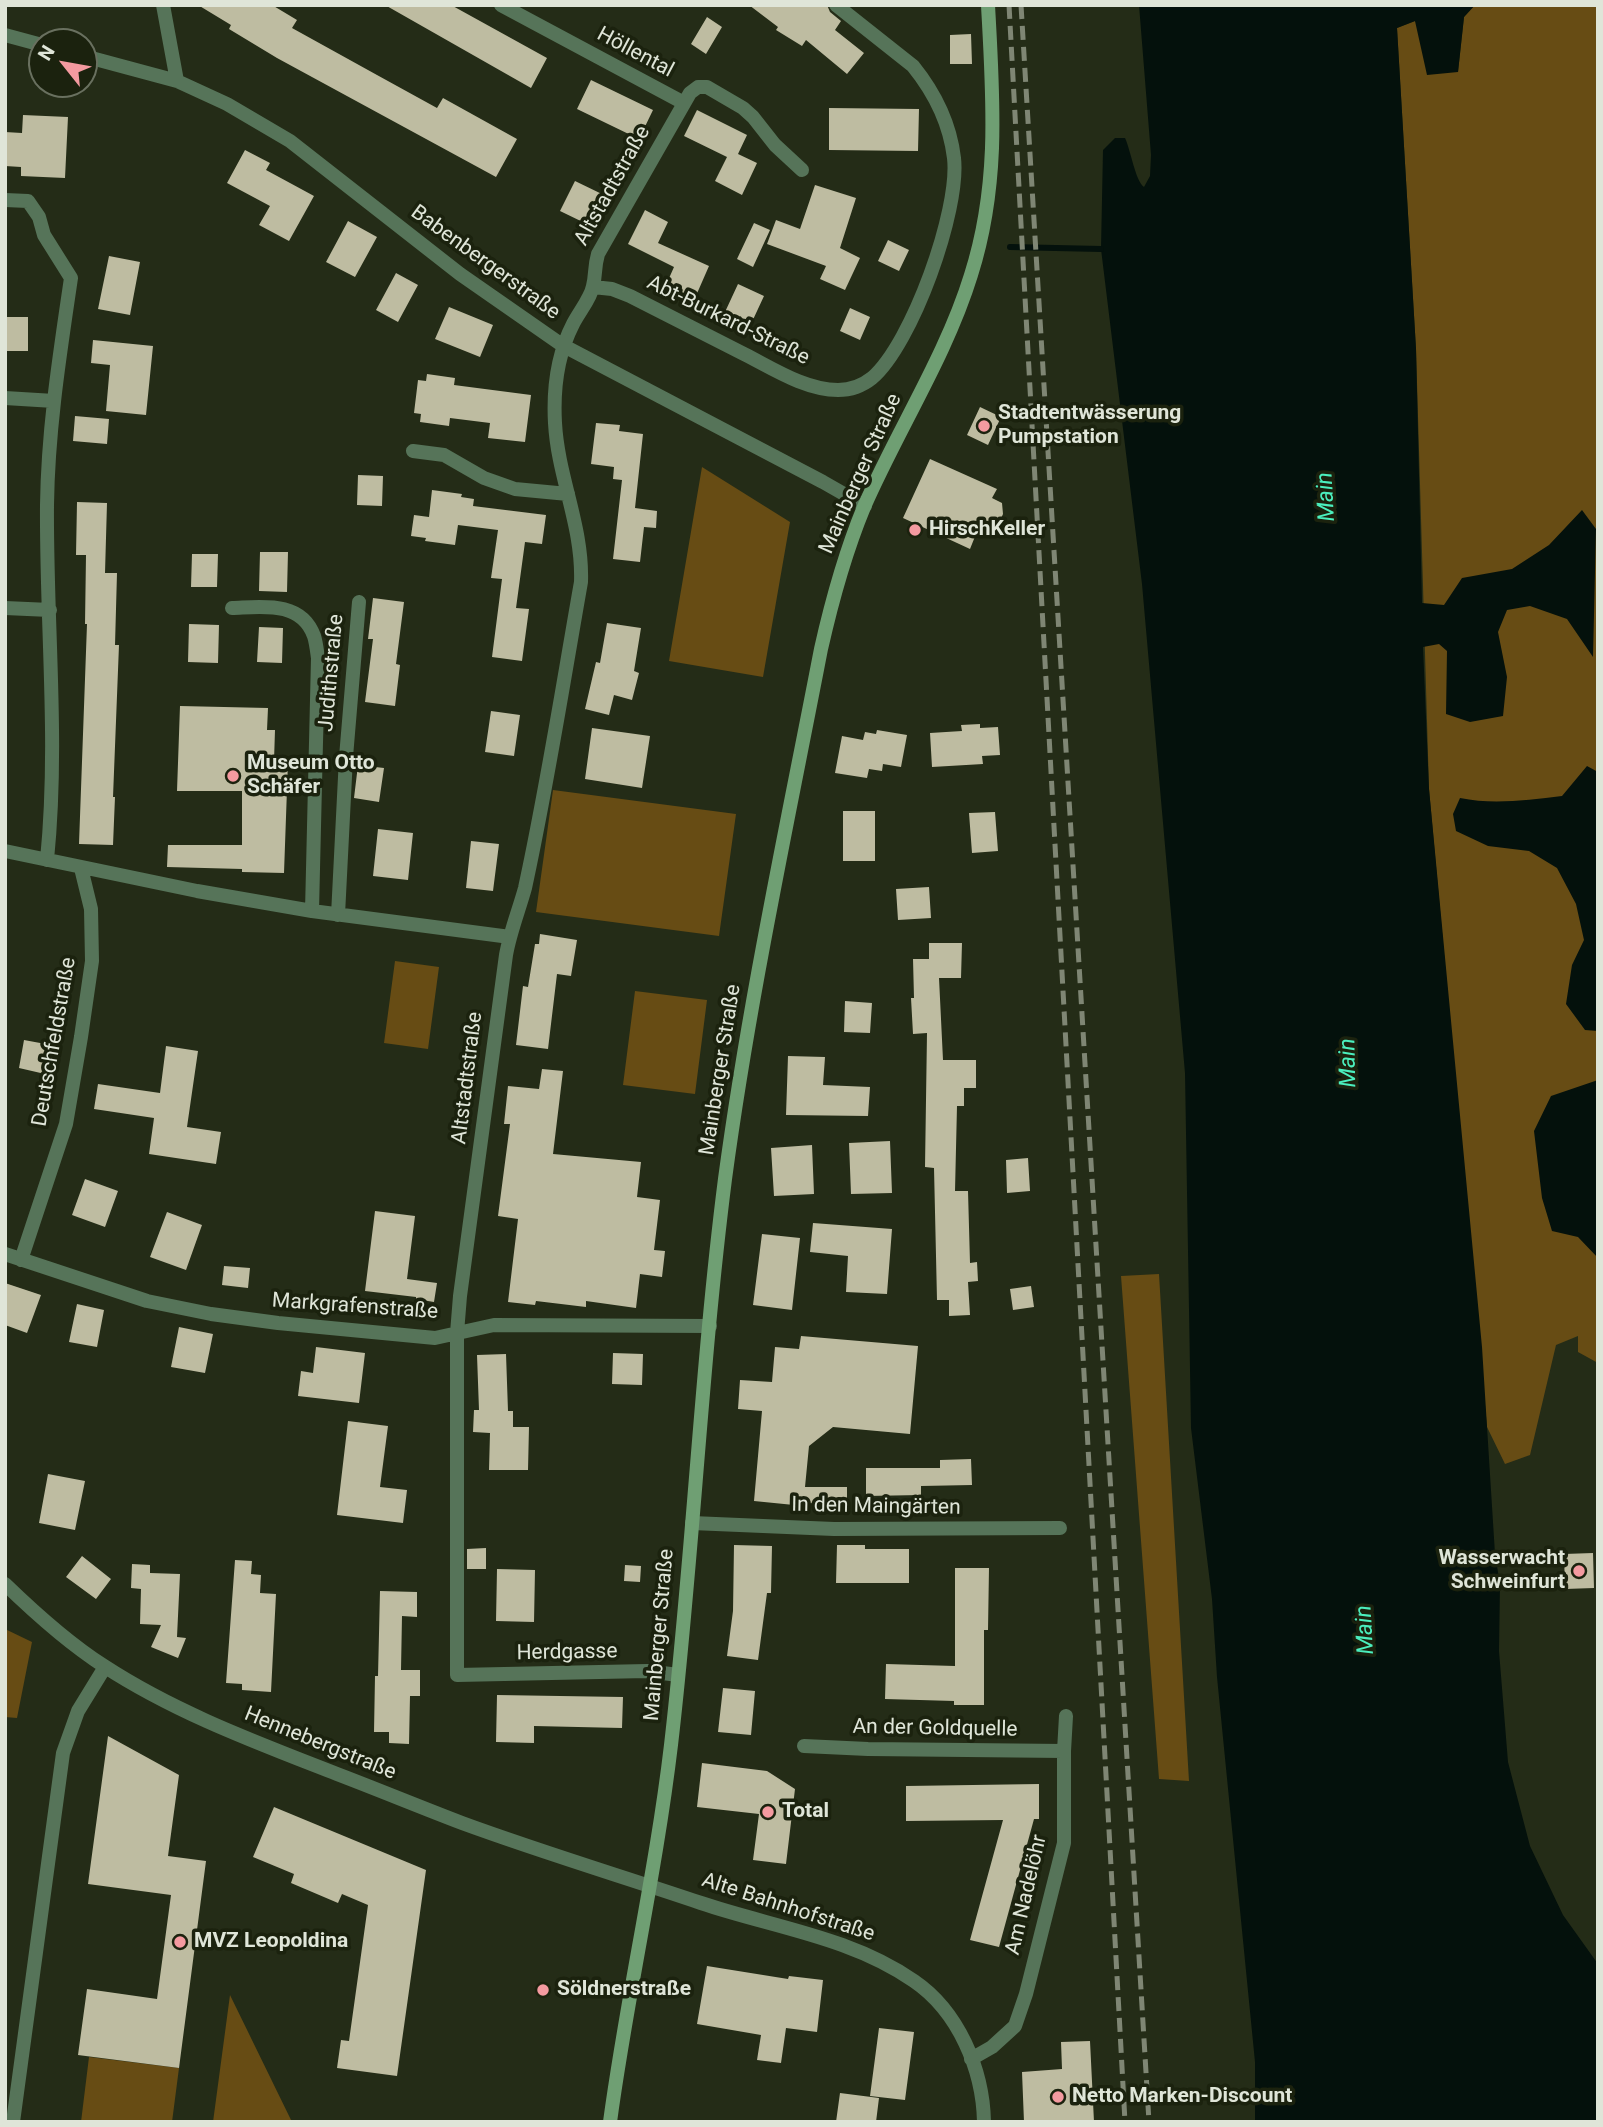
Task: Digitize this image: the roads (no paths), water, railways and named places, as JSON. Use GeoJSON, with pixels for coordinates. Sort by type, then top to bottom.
{"type":"FeatureCollection","features":[{"type":"Feature","properties":{"kind":"main road","name":"Mainberger Straße"},"geometry":{"type":"LineString","coordinates":[[610,2122],[671,1745],[717,1248],[731,1137],[779,860],[829,615],[846,553],[865,506],[957,316],[982,235],[992,176],[993,120],[988,5]]}},
{"type":"Feature","properties":{"kind":"street"},"geometry":{"type":"LineString","coordinates":[[163,5],[177,81]]}},
{"type":"Feature","properties":{"kind":"street","name":"Höllental"},"geometry":{"type":"LineString","coordinates":[[501,5],[684,103],[698,87],[707,87],[753,117],[775,145],[802,170]]}},
{"type":"Feature","properties":{"kind":"street","name":"Abt-Burkard-Straße"},"geometry":{"type":"LineString","coordinates":[[593,287],[612,289],[630,296],[789,376],[819,387],[838,390],[857,388],[871,379],[884,365],[917,306],[932,269],[948,217],[954,183],[954,159],[948,132],[930,90],[913,66],[836,5]]}},
{"type":"Feature","properties":{"kind":"street"},"geometry":{"type":"LineString","coordinates":[[5,35],[28,41]]}},
{"type":"Feature","properties":{"kind":"street","name":"Babenbergerstraße"},"geometry":{"type":"LineString","coordinates":[[98,60],[177,81],[226,104],[290,141],[460,274],[562,345],[865,506]]}},
{"type":"Feature","properties":{"kind":"street","name":"Altstadtstraße"},"geometry":{"type":"LineString","coordinates":[[457,1675],[457,1333],[460,1296],[510,937],[524,890],[581,582],[582,559],[555,425],[556,375],[562,345],[593,287],[598,254],[684,103]]}},
{"type":"Feature","properties":{"kind":"street"},"geometry":{"type":"LineString","coordinates":[[5,200],[28,201],[38,217],[44,235],[71,278],[54,401],[47,503],[54,757],[47,860]]}},
{"type":"Feature","properties":{"kind":"street"},"geometry":{"type":"LineString","coordinates":[[5,398],[54,401]]}},
{"type":"Feature","properties":{"kind":"street"},"geometry":{"type":"LineString","coordinates":[[413,451],[444,455],[484,478],[515,489],[568,494]]}},
{"type":"Feature","properties":{"kind":"street","name":"Judithstraße"},"geometry":{"type":"LineString","coordinates":[[338,915],[346,757],[359,603]]}},
{"type":"Feature","properties":{"kind":"street"},"geometry":{"type":"LineString","coordinates":[[5,608],[50,610]]}},
{"type":"Feature","properties":{"kind":"street","name":"Judithstraße"},"geometry":{"type":"LineString","coordinates":[[232,608],[286,608],[305,622],[314,635],[318,668],[312,911]]}},
{"type":"Feature","properties":{"kind":"street"},"geometry":{"type":"LineString","coordinates":[[5,851],[81,868],[312,911],[510,937]]}},
{"type":"Feature","properties":{"kind":"street","name":"Deutschfeldstraße"},"geometry":{"type":"LineString","coordinates":[[21,1260],[66,1124],[81,1037],[92,961],[91,909],[81,868]]}},
{"type":"Feature","properties":{"kind":"street","name":"Markgrafenstraße"},"geometry":{"type":"LineString","coordinates":[[5,1254],[148,1301],[211,1314],[278,1323],[435,1338],[495,1325],[710,1326]]}},
{"type":"Feature","properties":{"kind":"street","name":"In den Maingärten"},"geometry":{"type":"LineString","coordinates":[[692,1523],[834,1529],[1060,1528]]}},
{"type":"Feature","properties":{"kind":"street","name":"Hennebergstraße"},"geometry":{"type":"LineString","coordinates":[[5,1584],[41,1618],[105,1667],[178,1707],[260,1744],[465,1824],[650,1885]]}},
{"type":"Feature","properties":{"kind":"street"},"geometry":{"type":"LineString","coordinates":[[13,2122],[63,1753],[78,1711],[105,1667]]}},
{"type":"Feature","properties":{"kind":"street","name":"Herdgasse"},"geometry":{"type":"LineString","coordinates":[[457,1675],[647,1671],[678,1675]]}},
{"type":"Feature","properties":{"kind":"street","name":"Am Nadelöhr"},"geometry":{"type":"LineString","coordinates":[[971,2059],[992,2047],[1015,2025],[1026,1994],[1064,1843],[1066,1716]]}},
{"type":"Feature","properties":{"kind":"street","name":"An der Goldquelle"},"geometry":{"type":"LineString","coordinates":[[804,1746],[1064,1751]]}},
{"type":"Feature","properties":{"kind":"street","name":"Alte Bahnhofstraße"},"geometry":{"type":"LineString","coordinates":[[650,1885],[702,1904],[817,1937],[877,1958],[916,1982],[939,2001],[953,2019],[971,2059],[984,2103],[984,2122]]}},
{"type":"Feature","properties":{"kind":"water","name":"Main"},"geometry":{"type":"Polygon","coordinates":[[[1139,5],[1475,5],[1464,17],[1458,72],[1427,75],[1415,21],[1397,28],[1416,349],[1422,603],[1444,605],[1462,578],[1512,569],[1549,545],[1582,510],[1596,529],[1593,657],[1567,619],[1530,606],[1507,610],[1498,632],[1507,677],[1503,716],[1470,722],[1446,714],[1447,651],[1439,644],[1423,647],[1429,789],[1482,1347],[1495,1554],[1500,1584],[1499,1651],[1508,1762],[1530,1846],[1563,1915],[1598,1964],[1598,2122],[1255,2122],[1255,2062],[1217,1677],[1212,1599],[1191,1428],[1185,1073],[1142,584],[1101,249],[1103,150],[1115,138],[1125,138],[1138,178],[1144,187],[1150,176],[1151,155],[1139,5]]]}},
{"type":"Feature","properties":{"kind":"water"},"geometry":{"type":"Polygon","coordinates":[[[1587,766],[1598,772],[1598,1031],[1585,1030],[1566,1004],[1572,965],[1584,940],[1576,904],[1557,868],[1529,851],[1488,846],[1456,831],[1453,814],[1460,798],[1498,801],[1562,796],[1587,766]]]}},
{"type":"Feature","properties":{"kind":"water"},"geometry":{"type":"Polygon","coordinates":[[[1598,1080],[1598,1258],[1578,1237],[1552,1231],[1542,1198],[1534,1131],[1551,1096],[1598,1080]]]}},
{"type":"Feature","properties":{"kind":"waterway"},"geometry":{"type":"LineString","coordinates":[[1010,247],[1101,249]]}},
{"type":"Feature","properties":{"kind":"railway"},"geometry":{"type":"LineString","coordinates":[[1009,5],[1125,2122]]}},
{"type":"Feature","properties":{"kind":"railway"},"geometry":{"type":"LineString","coordinates":[[1021,5],[1149,2122]]}},
{"type":"Feature","properties":{"kind":"place","name":"Stadtentwässerung Pumpstation"},"geometry":{"type":"Point","coordinates":[984,426]}},
{"type":"Feature","properties":{"kind":"place","name":"HirschKeller"},"geometry":{"type":"Point","coordinates":[915,530]}},
{"type":"Feature","properties":{"kind":"place","name":"Museum Otto Schäfer"},"geometry":{"type":"Point","coordinates":[233,776]}},
{"type":"Feature","properties":{"kind":"place","name":"Wasserwacht Schweinfurt"},"geometry":{"type":"Point","coordinates":[1579,1571]}},
{"type":"Feature","properties":{"kind":"place","name":"Total"},"geometry":{"type":"Point","coordinates":[768,1812]}},
{"type":"Feature","properties":{"kind":"place","name":"MVZ Leopoldina"},"geometry":{"type":"Point","coordinates":[180,1942]}},
{"type":"Feature","properties":{"kind":"place","name":"Söldnerstraße"},"geometry":{"type":"Point","coordinates":[543,1990]}},
{"type":"Feature","properties":{"kind":"place","name":"Netto Marken-Discount"},"geometry":{"type":"Point","coordinates":[1058,2097]}}]}
